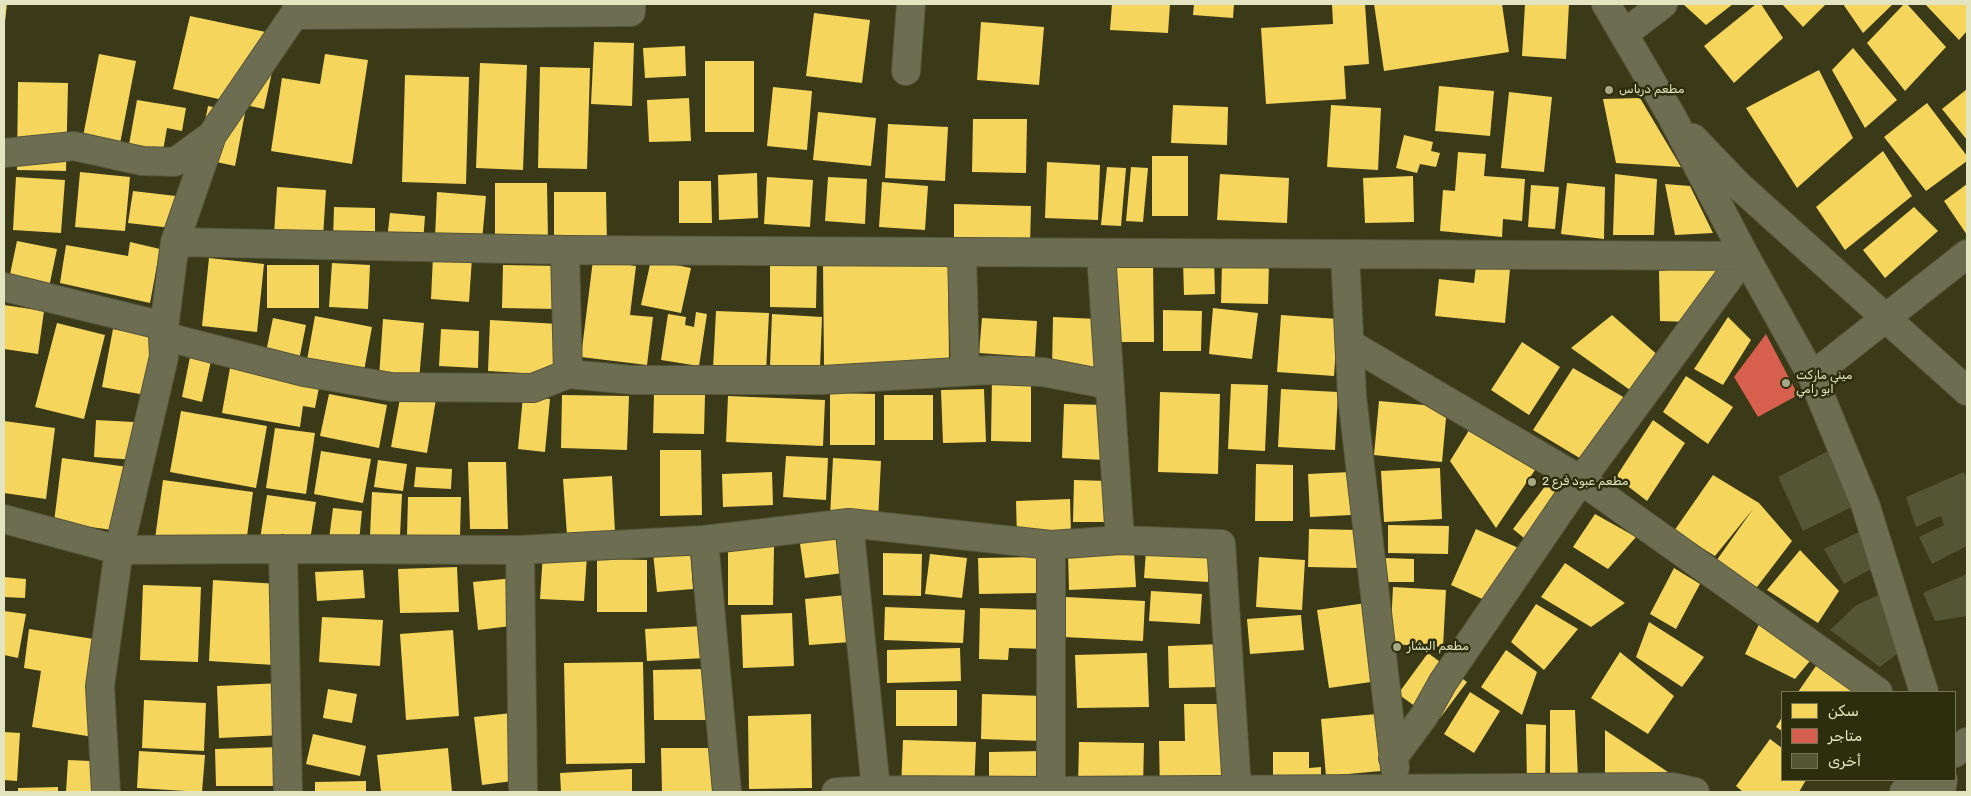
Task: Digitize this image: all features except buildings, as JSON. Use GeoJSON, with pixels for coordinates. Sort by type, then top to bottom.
{"type":"FeatureCollection","features":[{"type":"Feature","properties":{"kind":"street"},"geometry":{"type":"LineString","coordinates":[[106,792],[100,686],[119,550],[164,357],[163,331],[175,242],[212,136],[296,10],[631,12],[631,4]]}},
{"type":"Feature","properties":{"kind":"street"},"geometry":{"type":"LineString","coordinates":[[906,71],[911,4]]}},
{"type":"Feature","properties":{"kind":"street"},"geometry":{"type":"LineString","coordinates":[[1606,4],[1671,115],[1745,256],[1812,376],[1865,504],[1924,691]]}},
{"type":"Feature","properties":{"kind":"street"},"geometry":{"type":"LineString","coordinates":[[1624,34],[1663,4]]}},
{"type":"Feature","properties":{"kind":"street"},"geometry":{"type":"LineString","coordinates":[[1671,115],[1739,186],[1967,391]]}},
{"type":"Feature","properties":{"kind":"street"},"geometry":{"type":"LineString","coordinates":[[4,153],[74,146],[142,161],[175,162],[212,136]]}},
{"type":"Feature","properties":{"kind":"street"},"geometry":{"type":"LineString","coordinates":[[175,242],[565,250],[1745,256]]}},
{"type":"Feature","properties":{"kind":"street"},"geometry":{"type":"LineString","coordinates":[[565,250],[568,374]]}},
{"type":"Feature","properties":{"kind":"street"},"geometry":{"type":"LineString","coordinates":[[962,252],[965,371]]}},
{"type":"Feature","properties":{"kind":"street"},"geometry":{"type":"LineString","coordinates":[[1101,253],[1120,540]]}},
{"type":"Feature","properties":{"kind":"street"},"geometry":{"type":"LineString","coordinates":[[1345,254],[1352,396],[1393,758],[1400,789]]}},
{"type":"Feature","properties":{"kind":"street"},"geometry":{"type":"LineString","coordinates":[[1812,376],[1967,254]]}},
{"type":"Feature","properties":{"kind":"street"},"geometry":{"type":"LineString","coordinates":[[1393,758],[1424,716],[1442,682],[1581,480],[1745,256]]}},
{"type":"Feature","properties":{"kind":"street"},"geometry":{"type":"LineString","coordinates":[[4,287],[304,372],[391,387],[532,388],[568,374],[632,380],[823,380],[991,370],[1043,372],[1110,385]]}},
{"type":"Feature","properties":{"kind":"street"},"geometry":{"type":"LineString","coordinates":[[1350,344],[1581,480],[1877,691]]}},
{"type":"Feature","properties":{"kind":"street"},"geometry":{"type":"LineString","coordinates":[[4,519],[119,550],[283,548],[520,550],[704,540],[849,523],[1051,545],[1120,540],[1221,544],[1237,789]]}},
{"type":"Feature","properties":{"kind":"street"},"geometry":{"type":"LineString","coordinates":[[849,523],[876,790]]}},
{"type":"Feature","properties":{"kind":"street"},"geometry":{"type":"LineString","coordinates":[[704,540],[727,792]]}},
{"type":"Feature","properties":{"kind":"street"},"geometry":{"type":"LineString","coordinates":[[1051,545],[1052,792]]}},
{"type":"Feature","properties":{"kind":"street"},"geometry":{"type":"LineString","coordinates":[[283,548],[288,792]]}},
{"type":"Feature","properties":{"kind":"street"},"geometry":{"type":"LineString","coordinates":[[520,550],[523,792]]}},
{"type":"Feature","properties":{"kind":"street"},"geometry":{"type":"LineString","coordinates":[[1904,792],[1920,781]]}},
{"type":"Feature","properties":{"kind":"street"},"geometry":{"type":"LineString","coordinates":[[836,792],[876,790],[1052,792],[1237,789],[1672,787],[1695,792]]}},
{"type":"Feature","properties":{"kind":"place","name":"مطعم درباس"},"geometry":{"type":"Point","coordinates":[1609,90]}},
{"type":"Feature","properties":{"kind":"place","name":"ميني ماركت ابو رامي"},"geometry":{"type":"Point","coordinates":[1786,383]}},
{"type":"Feature","properties":{"kind":"place","name":"مطعم عبود فرع 2"},"geometry":{"type":"Point","coordinates":[1532,482]}},
{"type":"Feature","properties":{"kind":"place","name":"مطعم البشار"},"geometry":{"type":"Point","coordinates":[1397,647]}}]}
